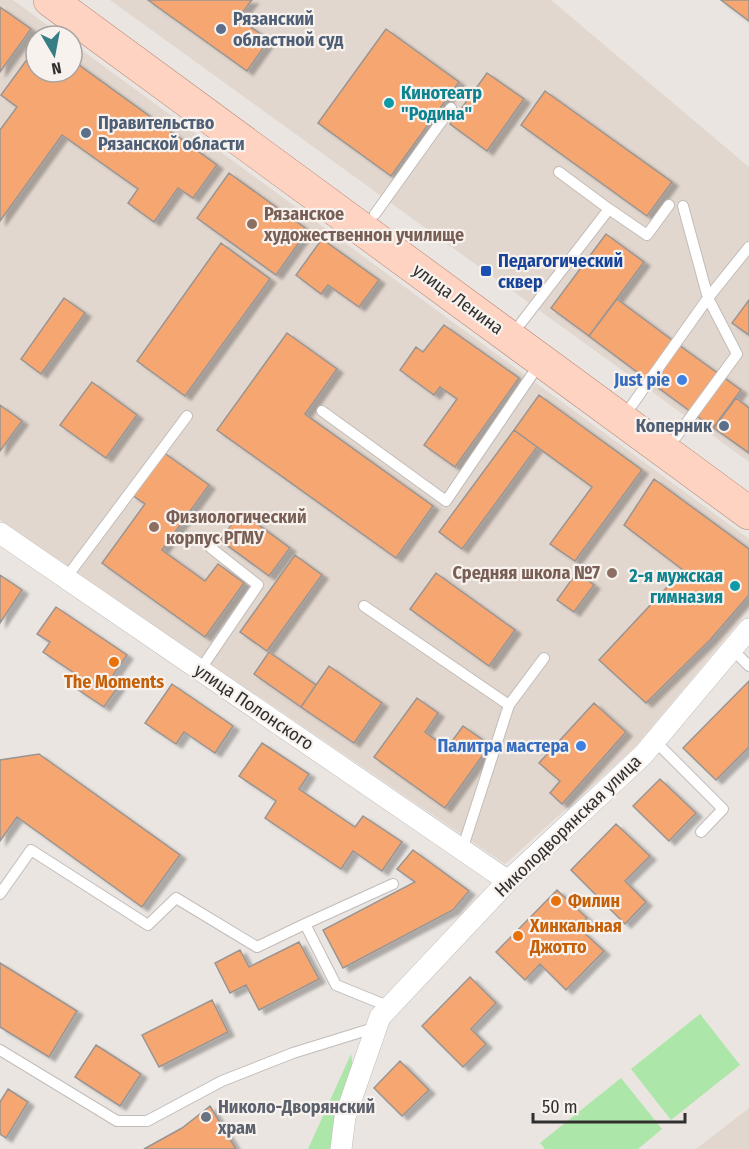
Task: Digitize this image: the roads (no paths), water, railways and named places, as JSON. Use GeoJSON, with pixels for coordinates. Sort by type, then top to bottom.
{"type":"FeatureCollection","features":[{"type":"Feature","properties":{"kind":"main road","name":"улица Ленина"},"geometry":{"type":"LineString","coordinates":[[51,0],[749,513]]}},
{"type":"Feature","properties":{"kind":"main road","name":"улица Ленина"},"geometry":{"type":"LineString","coordinates":[[80,0],[561,350],[749,492]]}},
{"type":"Feature","properties":{"kind":"street","name":"улица Полонского"},"geometry":{"type":"LineString","coordinates":[[0,533],[508,881]]}},
{"type":"Feature","properties":{"kind":"street","name":"Николодворянская улица"},"geometry":{"type":"LineString","coordinates":[[382,1017],[508,881],[643,755],[749,629]]}},
{"type":"Feature","properties":{"kind":"street"},"geometry":{"type":"LineString","coordinates":[[341,1149],[345,1117],[382,1017]]}},
{"type":"Feature","properties":{"kind":"lane"},"geometry":{"type":"LineString","coordinates":[[375,214],[451,108]]}},
{"type":"Feature","properties":{"kind":"lane"},"geometry":{"type":"LineString","coordinates":[[559,172],[647,235],[669,205]]}},
{"type":"Feature","properties":{"kind":"lane"},"geometry":{"type":"LineString","coordinates":[[676,437],[737,354],[708,297],[683,206]]}},
{"type":"Feature","properties":{"kind":"lane"},"geometry":{"type":"LineString","coordinates":[[521,323],[609,208]]}},
{"type":"Feature","properties":{"kind":"lane"},"geometry":{"type":"LineString","coordinates":[[632,405],[708,297],[749,247]]}},
{"type":"Feature","properties":{"kind":"lane"},"geometry":{"type":"LineString","coordinates":[[322,411],[446,501],[542,361]]}},
{"type":"Feature","properties":{"kind":"lane"},"geometry":{"type":"LineString","coordinates":[[66,578],[187,416]]}},
{"type":"Feature","properties":{"kind":"lane"},"geometry":{"type":"LineString","coordinates":[[200,670],[258,585],[211,549]]}},
{"type":"Feature","properties":{"kind":"lane"},"geometry":{"type":"LineString","coordinates":[[364,606],[509,705]]}},
{"type":"Feature","properties":{"kind":"lane"},"geometry":{"type":"LineString","coordinates":[[732,649],[749,666]]}},
{"type":"Feature","properties":{"kind":"lane"},"geometry":{"type":"LineString","coordinates":[[462,850],[509,705],[544,658]]}},
{"type":"Feature","properties":{"kind":"lane"},"geometry":{"type":"LineString","coordinates":[[655,741],[723,809],[701,832]]}},
{"type":"Feature","properties":{"kind":"lane"},"geometry":{"type":"LineString","coordinates":[[0,894],[31,850],[148,925],[176,898],[257,947],[393,884]]}},
{"type":"Feature","properties":{"kind":"lane"},"geometry":{"type":"LineString","coordinates":[[305,924],[336,985],[382,1017]]}},
{"type":"Feature","properties":{"kind":"lane"},"geometry":{"type":"LineString","coordinates":[[0,1050],[117,1121],[147,1121],[222,1081],[382,1017]]}},
{"type":"Feature","properties":{"kind":"place","name":"Рязанский областной суд"},"geometry":{"type":"Point","coordinates":[221,29]}},
{"type":"Feature","properties":{"kind":"place","name":"Кинотеатр \"Родина\""},"geometry":{"type":"Point","coordinates":[389,103]}},
{"type":"Feature","properties":{"kind":"place","name":"Правительство Рязанской области"},"geometry":{"type":"Point","coordinates":[86,133]}},
{"type":"Feature","properties":{"kind":"place","name":"Рязанское художественнон училище"},"geometry":{"type":"Point","coordinates":[252,224]}},
{"type":"Feature","properties":{"kind":"place","name":"Педагогический сквер"},"geometry":{"type":"Point","coordinates":[486,271]}},
{"type":"Feature","properties":{"kind":"place","name":"Just pie"},"geometry":{"type":"Point","coordinates":[682,380]}},
{"type":"Feature","properties":{"kind":"place","name":"Коперник"},"geometry":{"type":"Point","coordinates":[724,426]}},
{"type":"Feature","properties":{"kind":"place","name":"Физиологический корпус РГМУ"},"geometry":{"type":"Point","coordinates":[154,527]}},
{"type":"Feature","properties":{"kind":"place","name":"Средняя школа №7"},"geometry":{"type":"Point","coordinates":[612,573]}},
{"type":"Feature","properties":{"kind":"place","name":"2-я мужская гимназия"},"geometry":{"type":"Point","coordinates":[735,586]}},
{"type":"Feature","properties":{"kind":"place","name":"The Moments"},"geometry":{"type":"Point","coordinates":[114,662]}},
{"type":"Feature","properties":{"kind":"place","name":"Палитра мастера"},"geometry":{"type":"Point","coordinates":[581,746]}},
{"type":"Feature","properties":{"kind":"place","name":"Филин"},"geometry":{"type":"Point","coordinates":[556,901]}},
{"type":"Feature","properties":{"kind":"place","name":"Хинкальная Джотто"},"geometry":{"type":"Point","coordinates":[518,936]}},
{"type":"Feature","properties":{"kind":"place","name":"Николо-Дворянский храм"},"geometry":{"type":"Point","coordinates":[206,1117]}}]}
